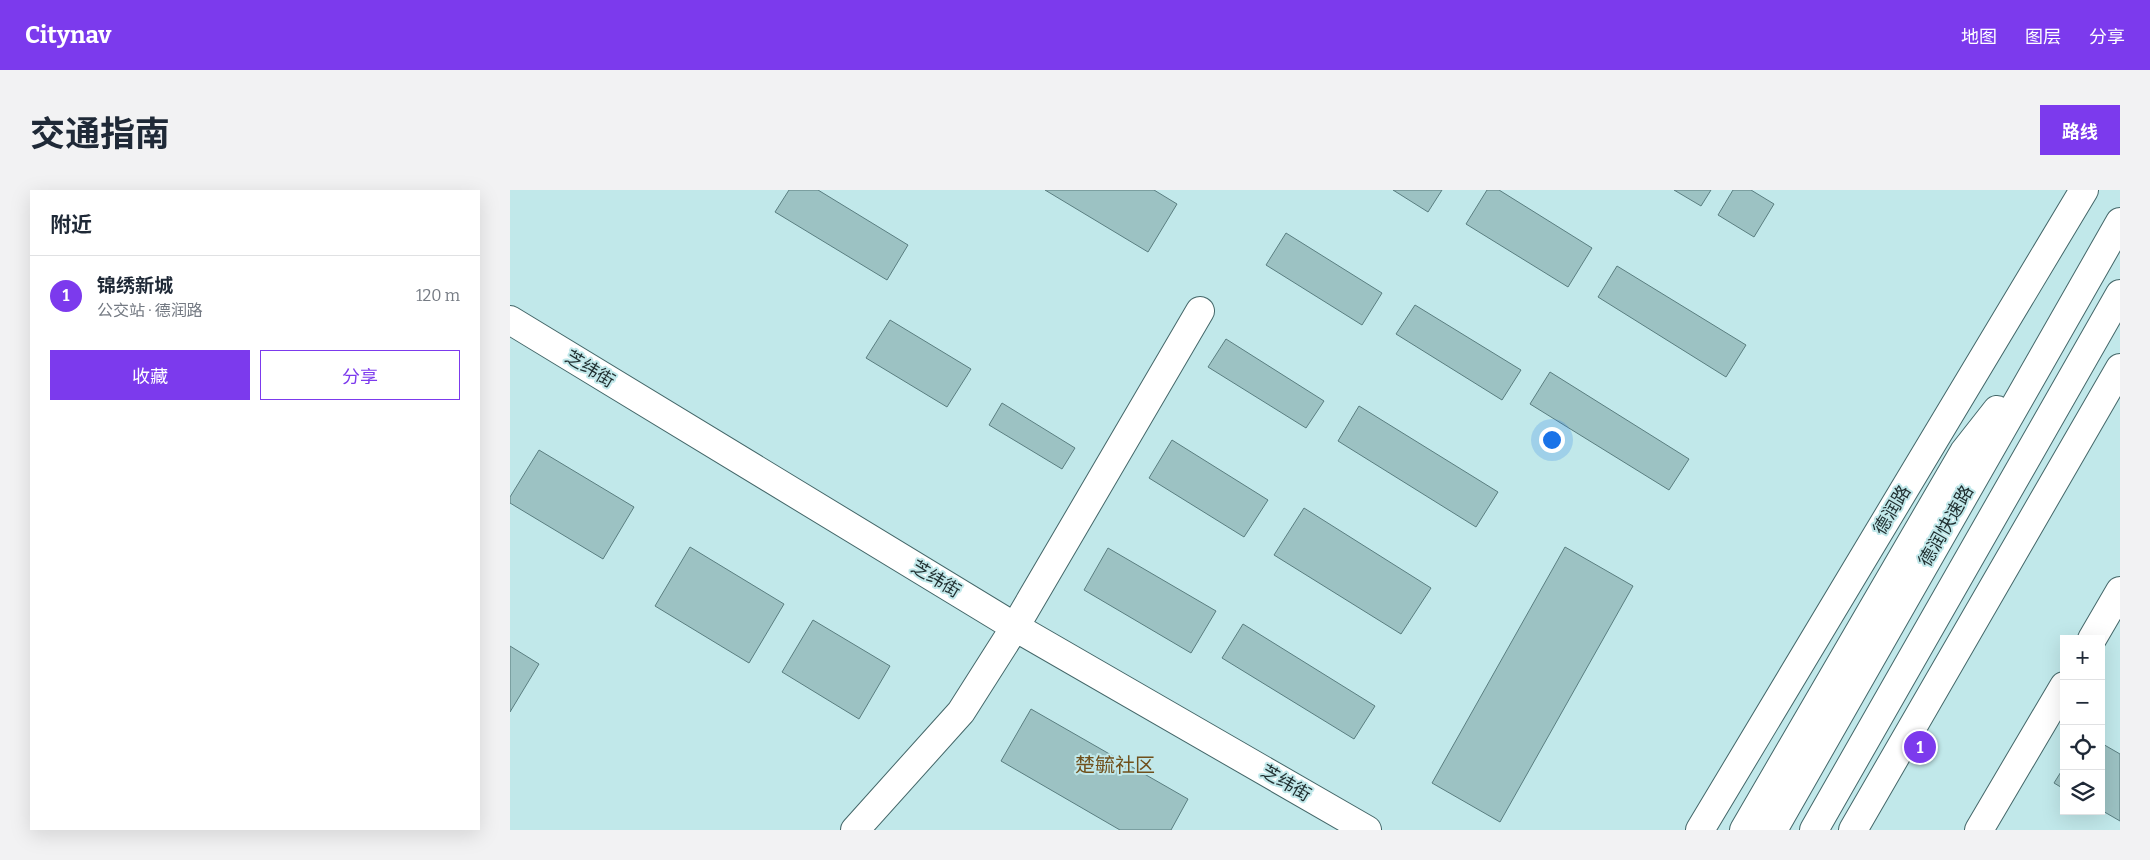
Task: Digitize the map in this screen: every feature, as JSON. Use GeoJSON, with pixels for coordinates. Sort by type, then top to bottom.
{"type":"FeatureCollection","features":[{"type":"Feature","properties":{"kind":"main road","name":"德润路"},"geometry":{"type":"LineString","coordinates":[[1700,830],[2084,190]]}},
{"type":"Feature","properties":{"kind":"main road","name":"德润快速路"},"geometry":{"type":"LineString","coordinates":[[1773,830],[2120,222]]}},
{"type":"Feature","properties":{"kind":"main road","name":"德润快速路"},"geometry":{"type":"LineString","coordinates":[[1814,830],[2120,294]]}},
{"type":"Feature","properties":{"kind":"main road"},"geometry":{"type":"LineString","coordinates":[[855,830],[961,712],[1015,627],[1200,311]]}},
{"type":"Feature","properties":{"kind":"main road","name":"芝纬街"},"geometry":{"type":"LineString","coordinates":[[510,320],[1015,627],[1367,830]]}},
{"type":"Feature","properties":{"kind":"main road"},"geometry":{"type":"LineString","coordinates":[[1744,830],[1964,452],[2050,344]]}},
{"type":"Feature","properties":{"kind":"main road"},"geometry":{"type":"LineString","coordinates":[[1854,830],[2120,368]]}},
{"type":"Feature","properties":{"kind":"main road"},"geometry":{"type":"LineString","coordinates":[[2094,635],[2120,591]]}},
{"type":"Feature","properties":{"kind":"main road"},"geometry":{"type":"LineString","coordinates":[[1979,830],[2060,693]]}},
{"type":"Feature","properties":{"kind":"building"},"geometry":{"type":"Polygon","coordinates":[[[789,190],[818,190],[908,245],[887,280],[775,212],[789,190]]]}},
{"type":"Feature","properties":{"kind":"building"},"geometry":{"type":"Polygon","coordinates":[[[1045,190],[1154,190],[1177,204],[1148,252],[1045,190]]]}},
{"type":"Feature","properties":{"kind":"building"},"geometry":{"type":"Polygon","coordinates":[[[1393,190],[1442,190],[1428,212],[1393,190]]]}},
{"type":"Feature","properties":{"kind":"building"},"geometry":{"type":"Polygon","coordinates":[[[1487,190],[1499,190],[1592,248],[1568,287],[1466,224],[1487,190]]]}},
{"type":"Feature","properties":{"kind":"building"},"geometry":{"type":"Polygon","coordinates":[[[1674,190],[1711,190],[1701,206],[1674,190]]]}},
{"type":"Feature","properties":{"kind":"building"},"geometry":{"type":"Polygon","coordinates":[[[1733,190],[1751,190],[1774,204],[1754,237],[1718,215],[1733,190]]]}},
{"type":"Feature","properties":{"kind":"building"},"geometry":{"type":"Polygon","coordinates":[[[1286,233],[1382,293],[1362,325],[1266,265],[1286,233]]]}},
{"type":"Feature","properties":{"kind":"building"},"geometry":{"type":"Polygon","coordinates":[[[1617,266],[1746,345],[1726,377],[1598,297],[1617,266]]]}},
{"type":"Feature","properties":{"kind":"building"},"geometry":{"type":"Polygon","coordinates":[[[1415,305],[1521,370],[1502,400],[1396,334],[1415,305]]]}},
{"type":"Feature","properties":{"kind":"building"},"geometry":{"type":"Polygon","coordinates":[[[890,320],[971,369],[947,407],[866,358],[890,320]]]}},
{"type":"Feature","properties":{"kind":"building"},"geometry":{"type":"Polygon","coordinates":[[[1226,339],[1324,401],[1306,428],[1208,367],[1226,339]]]}},
{"type":"Feature","properties":{"kind":"building"},"geometry":{"type":"Polygon","coordinates":[[[1550,372],[1689,459],[1669,490],[1530,404],[1550,372]]]}},
{"type":"Feature","properties":{"kind":"building"},"geometry":{"type":"Polygon","coordinates":[[[1002,403],[1075,448],[1062,469],[989,425],[1002,403]]]}},
{"type":"Feature","properties":{"kind":"building"},"geometry":{"type":"Polygon","coordinates":[[[1359,406],[1498,492],[1476,527],[1338,441],[1359,406]]]}},
{"type":"Feature","properties":{"kind":"building"},"geometry":{"type":"Polygon","coordinates":[[[1172,440],[1268,500],[1244,537],[1149,478],[1172,440]]]}},
{"type":"Feature","properties":{"kind":"building"},"geometry":{"type":"Polygon","coordinates":[[[539,450],[634,507],[603,559],[510,503],[510,497],[539,450]]]}},
{"type":"Feature","properties":{"kind":"building"},"geometry":{"type":"Polygon","coordinates":[[[1304,508],[1431,588],[1401,634],[1274,555],[1304,508]]]}},
{"type":"Feature","properties":{"kind":"building"},"geometry":{"type":"Polygon","coordinates":[[[690,547],[784,604],[749,663],[655,606],[690,547]]]}},
{"type":"Feature","properties":{"kind":"building"},"geometry":{"type":"Polygon","coordinates":[[[1565,547],[1633,586],[1500,822],[1432,783],[1565,547]]]}},
{"type":"Feature","properties":{"kind":"building"},"geometry":{"type":"Polygon","coordinates":[[[1108,548],[1216,611],[1191,653],[1084,590],[1108,548]]]}},
{"type":"Feature","properties":{"kind":"building"},"geometry":{"type":"Polygon","coordinates":[[[813,620],[890,666],[859,719],[782,672],[813,620]]]}},
{"type":"Feature","properties":{"kind":"building"},"geometry":{"type":"Polygon","coordinates":[[[1243,624],[1375,706],[1354,739],[1222,658],[1243,624]]]}},
{"type":"Feature","properties":{"kind":"building"},"geometry":{"type":"Polygon","coordinates":[[[510,646],[539,664],[510,712],[510,646]]]}},
{"type":"Feature","properties":{"kind":"building"},"geometry":{"type":"Polygon","coordinates":[[[1031,709],[1188,799],[1171,830],[1120,830],[1001,761],[1031,709]]]}},
{"type":"Feature","properties":{"kind":"building"},"geometry":{"type":"Polygon","coordinates":[[[2105,745],[2120,754],[2120,821],[2105,812],[2105,745]]]}},
{"type":"Feature","properties":{"kind":"building"},"geometry":{"type":"Polygon","coordinates":[[[2060,773],[2060,787],[2054,783],[2060,773]]]}},
{"type":"Feature","properties":{"kind":"place","name":"锦绣新城"},"geometry":{"type":"Point","coordinates":[1920,747]}},
{"type":"Feature","properties":{"kind":"district","name":"楚毓社区"},"geometry":{"type":"Point","coordinates":[1115,765]}}]}
